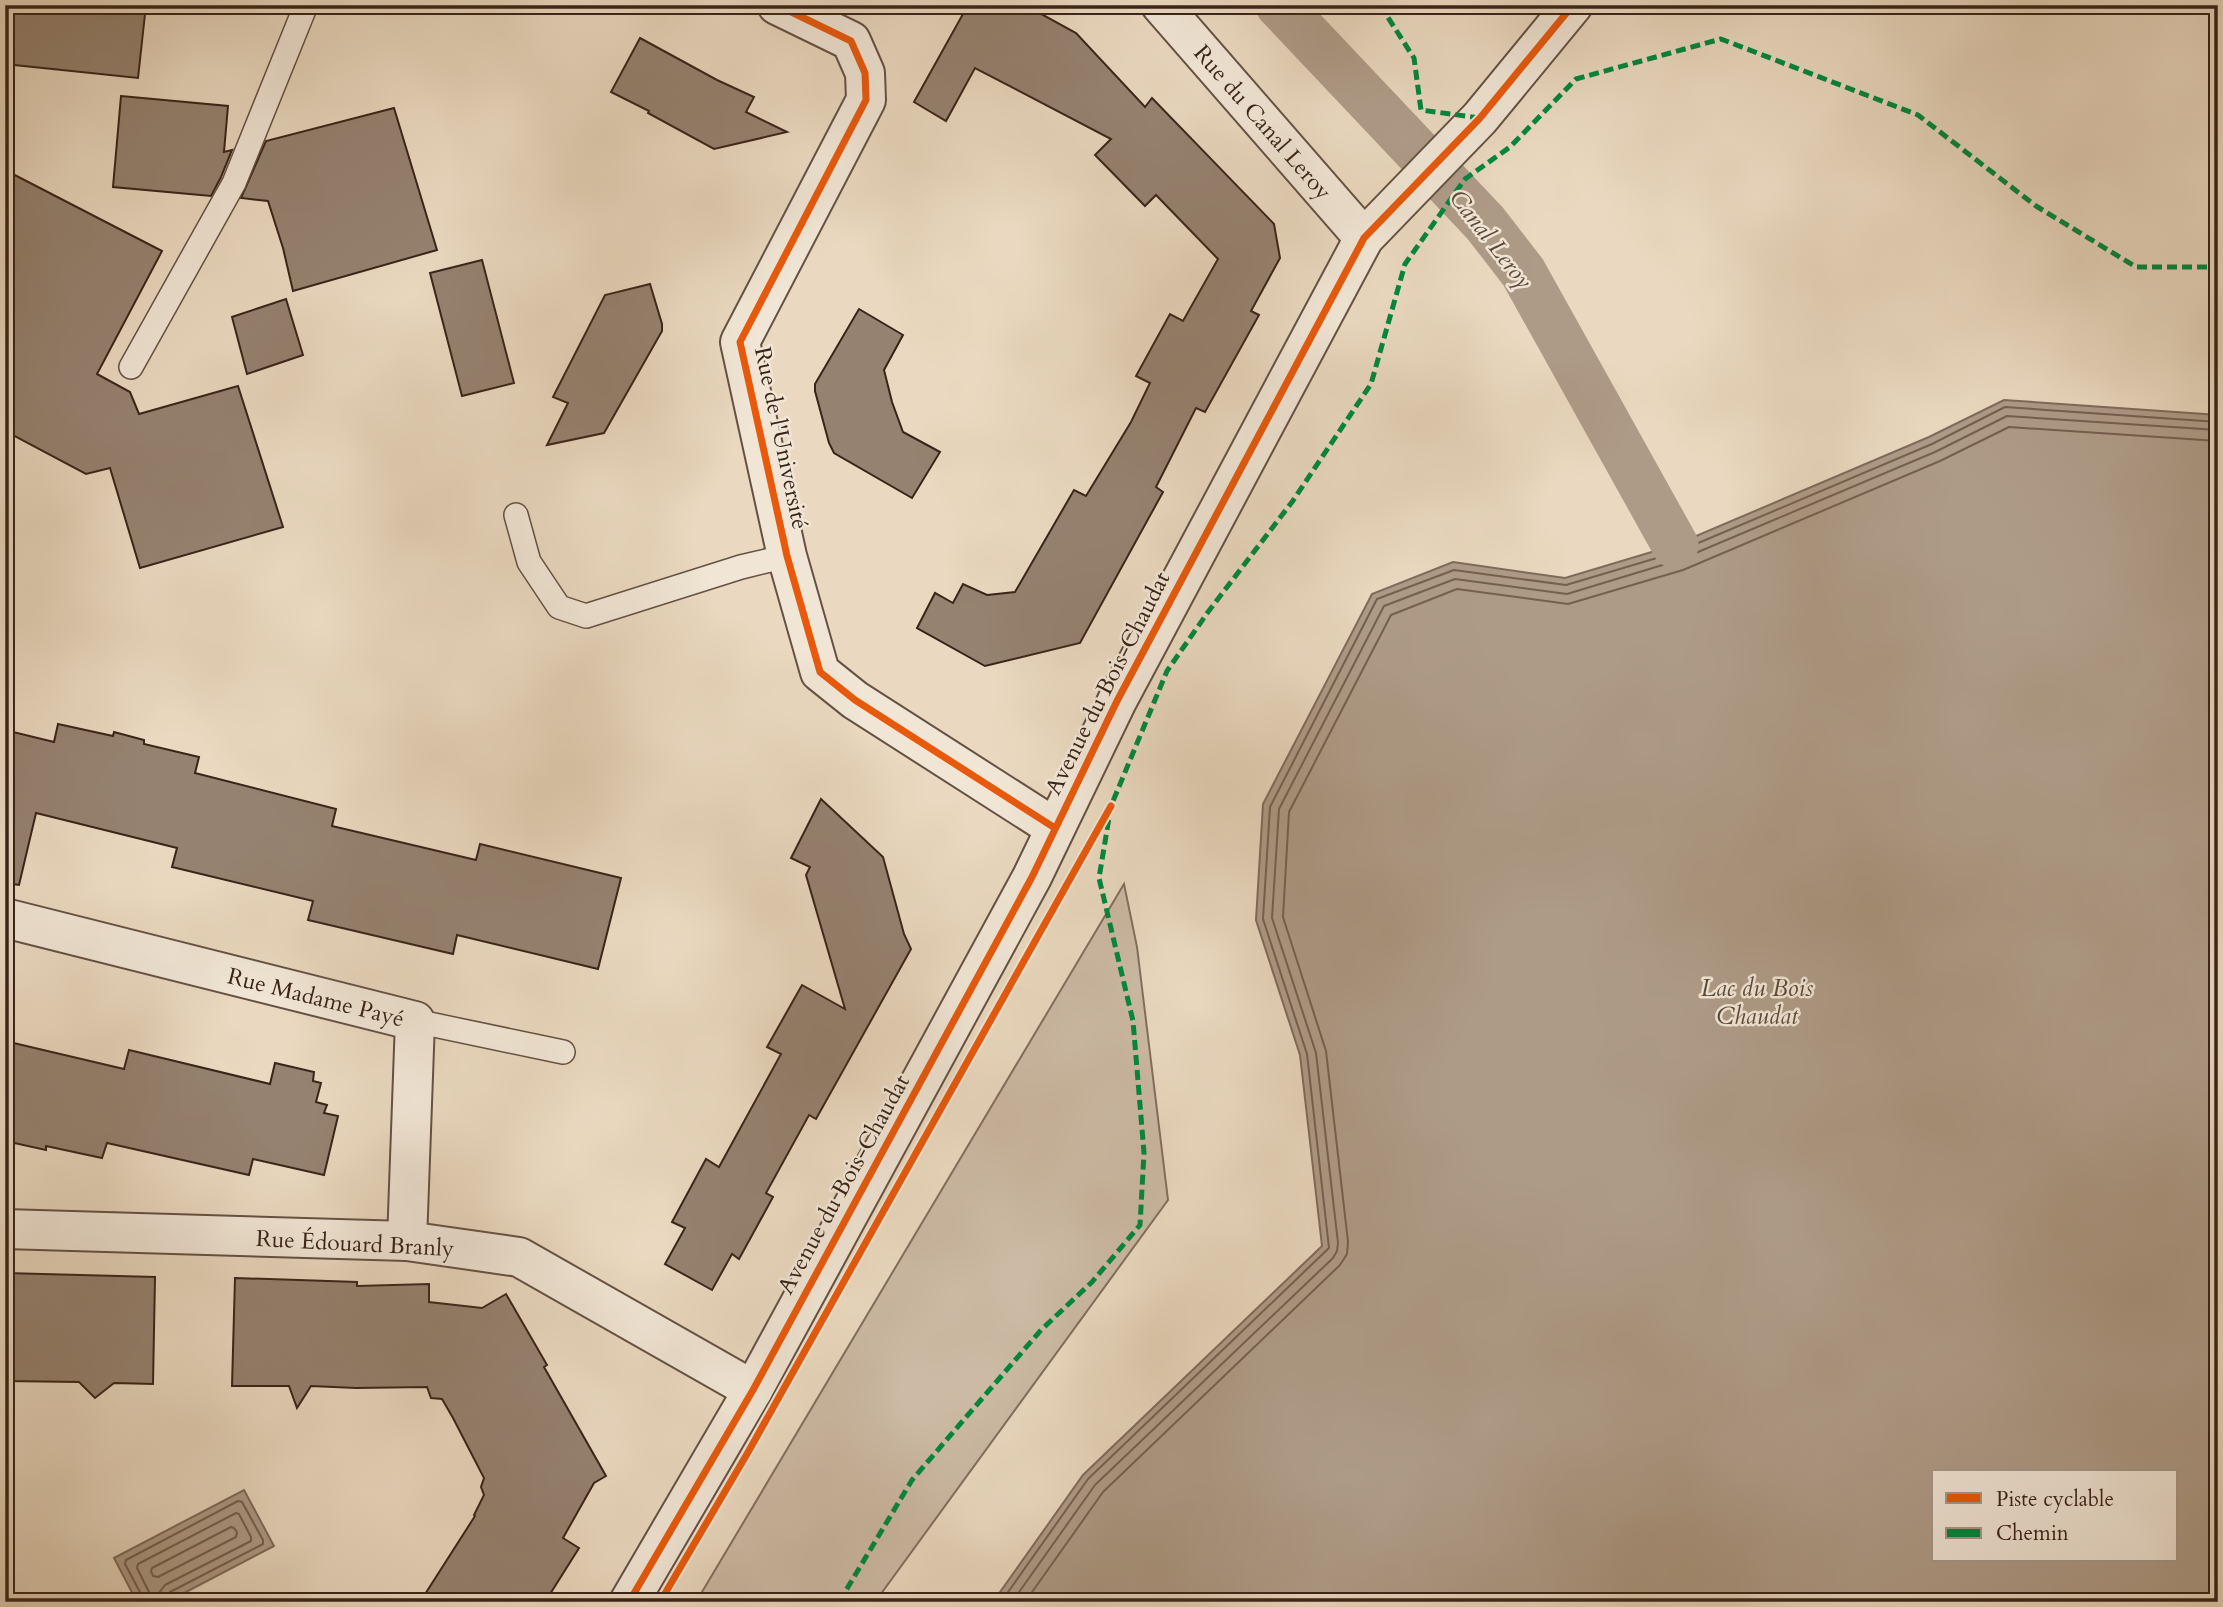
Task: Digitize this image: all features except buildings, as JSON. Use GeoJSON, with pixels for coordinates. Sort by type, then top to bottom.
{"type":"FeatureCollection","features":[{"type":"Feature","properties":{"kind":"street","name":"Rue de l'Université"},"geometry":{"type":"LineString","coordinates":[[777,5],[851,41],[865,73],[866,100],[740,342],[787,556],[820,672],[855,700],[1055,828]]}},
{"type":"Feature","properties":{"kind":"street","name":"Rue du Canal Leroy"},"geometry":{"type":"LineString","coordinates":[[1161,5],[1364,239]]}},
{"type":"Feature","properties":{"kind":"street","name":"Avenue du Bois-Chaudat"},"geometry":{"type":"LineString","coordinates":[[629,1602],[753,1390],[1032,877],[1116,701],[1364,239],[1479,118],[1573,5]]}},
{"type":"Feature","properties":{"kind":"street","name":"Rue Madame Payé"},"geometry":{"type":"LineString","coordinates":[[5,918],[415,1021],[407,1241]]}},
{"type":"Feature","properties":{"kind":"street","name":"Rue Édouard Branly"},"geometry":{"type":"LineString","coordinates":[[5,1230],[407,1241],[519,1257],[753,1390]]}},
{"type":"Feature","properties":{"kind":"lane"},"geometry":{"type":"LineString","coordinates":[[131,367],[233,183],[306,5]]}},
{"type":"Feature","properties":{"kind":"lane"},"geometry":{"type":"LineString","coordinates":[[516,515],[529,562],[559,607],[586,616],[741,567],[787,556]]}},
{"type":"Feature","properties":{"kind":"lane"},"geometry":{"type":"LineString","coordinates":[[415,1021],[563,1052]]}},
{"type":"Feature","properties":{"kind":"shaded area"},"geometry":{"type":"Polygon","coordinates":[[[1124,884],[1137,947],[1168,1200],[875,1602],[696,1602],[1124,884]]]}},
{"type":"Feature","properties":{"kind":"water","name":"Lac du Bois Chaudat"},"geometry":{"type":"Polygon","coordinates":[[[2004,400],[2218,415],[2218,1602],[993,1602],[1083,1475],[1322,1246],[1300,1055],[1256,920],[1263,804],[1372,594],[1453,562],[1565,578],[1675,545],[1929,437],[2004,400]]]}},
{"type":"Feature","properties":{"kind":"water"},"geometry":{"type":"Polygon","coordinates":[[[244,1490],[274,1546],[167,1602],[137,1602],[114,1558],[244,1490]]]}},
{"type":"Feature","properties":{"kind":"waterway","name":"Canal Leroy"},"geometry":{"type":"LineString","coordinates":[[1279,5],[1485,223],[1523,272],[1675,545]]}},
{"type":"Feature","properties":{"kind":"marked path"},"geometry":{"type":"LineString","coordinates":[[1380,5],[1414,58],[1421,110],[1480,118]]}},
{"type":"Feature","properties":{"kind":"marked path"},"geometry":{"type":"LineString","coordinates":[[839,1602],[912,1480],[1041,1330],[1092,1282],[1140,1225],[1144,1153],[1133,1021],[1099,878],[1111,806],[1167,671],[1208,612],[1292,502],[1371,384],[1405,264],[1465,179],[1510,147],[1576,79],[1721,39],[1918,115],[2036,206],[2136,267],[2218,267]]}},
{"type":"Feature","properties":{"kind":"cycle path"},"geometry":{"type":"LineString","coordinates":[[777,5],[851,41],[865,73],[866,100],[740,342],[787,556],[820,672],[855,700],[1055,828]]}},
{"type":"Feature","properties":{"kind":"cycle path"},"geometry":{"type":"LineString","coordinates":[[629,1602],[753,1390],[1032,877],[1117,701],[1364,238],[1480,118],[1573,5]]}},
{"type":"Feature","properties":{"kind":"cycle path"},"geometry":{"type":"LineString","coordinates":[[660,1602],[747,1454],[1111,806]]}}]}
